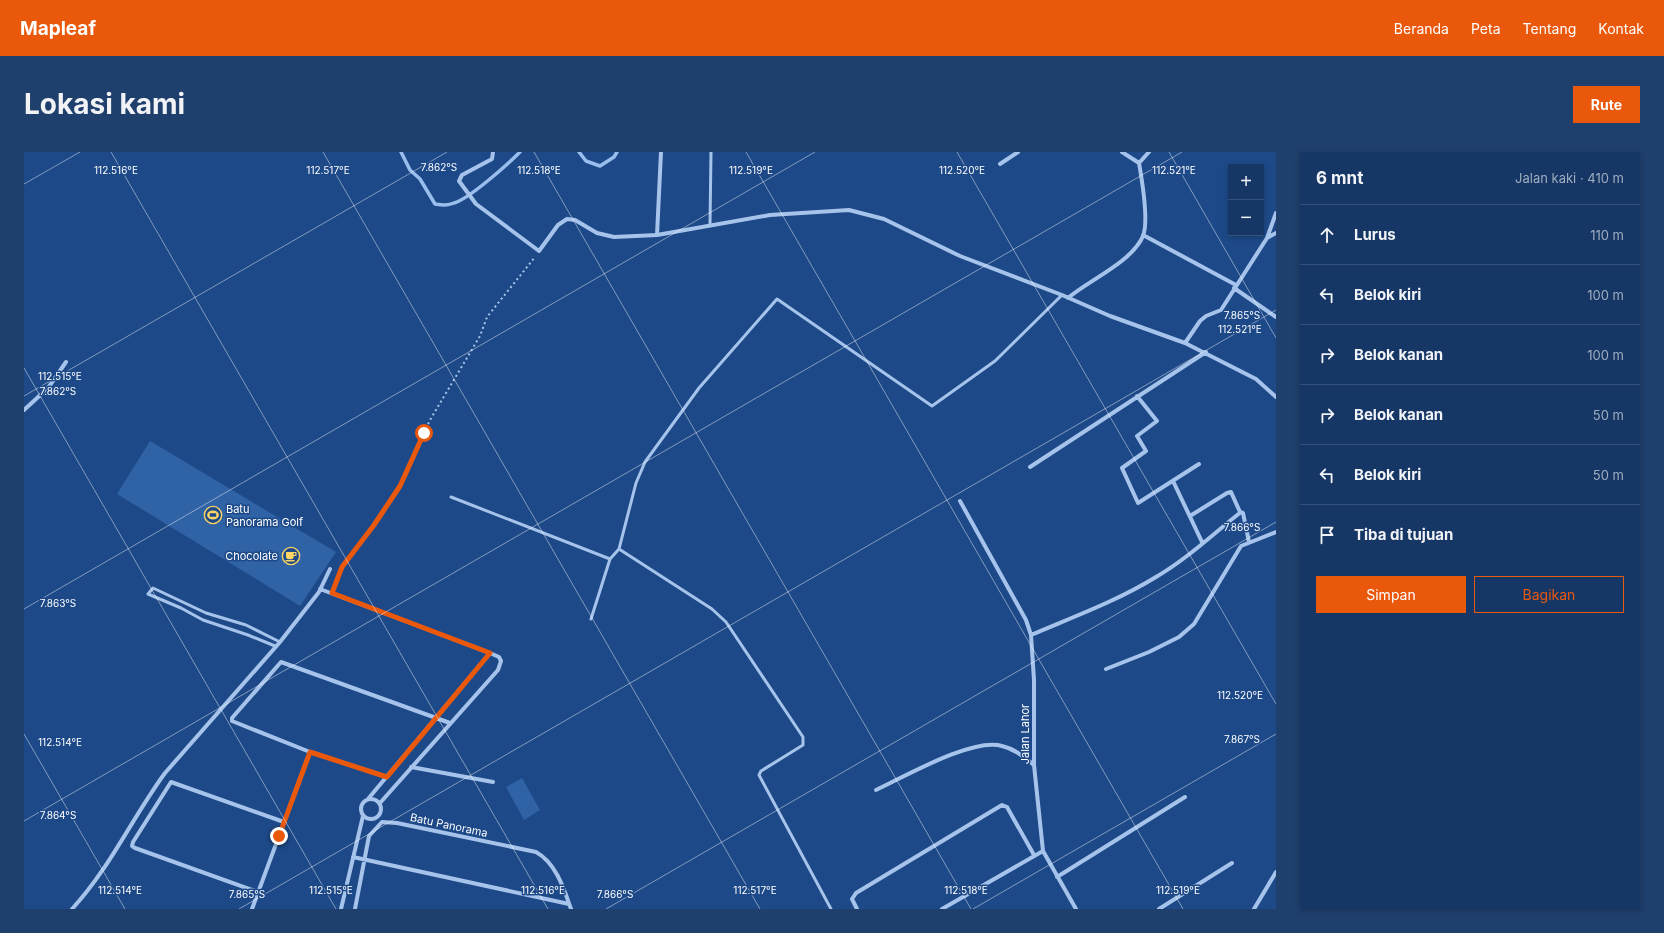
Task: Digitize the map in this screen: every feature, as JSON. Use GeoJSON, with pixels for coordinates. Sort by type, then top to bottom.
{"type":"FeatureCollection","features":[{"type":"Feature","properties":{"kind":"street"},"geometry":{"type":"LineString","coordinates":[[493,152],[492,159],[460,178],[459,182],[462,188],[476,204],[539,251],[558,225],[567,219],[575,220],[597,233],[606,236],[657,235],[770,215],[849,210],[884,219],[960,256],[1062,295],[1110,316],[1206,352],[1256,379],[1276,397]]}},
{"type":"Feature","properties":{"kind":"street"},"geometry":{"type":"LineString","coordinates":[[657,235],[661,152]]}},
{"type":"Feature","properties":{"kind":"street"},"geometry":{"type":"LineString","coordinates":[[1000,164],[1018,152]]}},
{"type":"Feature","properties":{"kind":"street"},"geometry":{"type":"LineString","coordinates":[[1068,298],[1081,287],[1126,256],[1143,235],[1145,200],[1139,163],[1122,152]]}},
{"type":"Feature","properties":{"kind":"street"},"geometry":{"type":"LineString","coordinates":[[1139,163],[1149,152]]}},
{"type":"Feature","properties":{"kind":"street"},"geometry":{"type":"LineString","coordinates":[[1185,343],[1200,321],[1206,316],[1221,310],[1267,238],[1276,213]]}},
{"type":"Feature","properties":{"kind":"street"},"geometry":{"type":"LineString","coordinates":[[1267,238],[1276,233]]}},
{"type":"Feature","properties":{"kind":"street"},"geometry":{"type":"LineString","coordinates":[[1143,235],[1235,286],[1276,318]]}},
{"type":"Feature","properties":{"kind":"street"},"geometry":{"type":"LineString","coordinates":[[1030,467],[1206,352]]}},
{"type":"Feature","properties":{"kind":"street"},"geometry":{"type":"LineString","coordinates":[[24,410],[48,388],[66,362]]}},
{"type":"Feature","properties":{"kind":"street"},"geometry":{"type":"LineString","coordinates":[[1137,396],[1157,421],[1137,436],[1146,451],[1122,468],[1138,503],[1200,464]]}},
{"type":"Feature","properties":{"kind":"street"},"geometry":{"type":"LineString","coordinates":[[1173,481],[1202,542]]}},
{"type":"Feature","properties":{"kind":"street"},"geometry":{"type":"LineString","coordinates":[[1190,516],[1226,493],[1230,492],[1240,512],[1243,513],[1249,542]]}},
{"type":"Feature","properties":{"kind":"street","name":"Jalan Lahor"},"geometry":{"type":"LineString","coordinates":[[960,501],[1026,620],[1031,635],[1034,680],[1034,765],[1043,852],[1076,909]]}},
{"type":"Feature","properties":{"kind":"street"},"geometry":{"type":"LineString","coordinates":[[1031,635],[1120,596],[1155,578],[1186,558],[1202,542],[1240,512]]}},
{"type":"Feature","properties":{"kind":"street"},"geometry":{"type":"LineString","coordinates":[[1106,669],[1167,644],[1179,637],[1194,624],[1241,546],[1276,532]]}},
{"type":"Feature","properties":{"kind":"street"},"geometry":{"type":"LineString","coordinates":[[73,908],[102,873],[154,788],[165,773],[280,642],[320,589],[330,569]]}},
{"type":"Feature","properties":{"kind":"street"},"geometry":{"type":"LineString","coordinates":[[320,589],[500,658],[501,663],[498,670],[380,803]]}},
{"type":"Feature","properties":{"kind":"street"},"geometry":{"type":"LineString","coordinates":[[341,909],[363,816],[361,810],[363,804],[490,653]]}},
{"type":"Feature","properties":{"kind":"street"},"geometry":{"type":"LineString","coordinates":[[387,777],[310,752],[232,720],[280,662],[450,723]]}},
{"type":"Feature","properties":{"kind":"street"},"geometry":{"type":"LineString","coordinates":[[876,790],[962,750],[984,745],[1001,745],[1017,752],[1034,765]]}},
{"type":"Feature","properties":{"kind":"street"},"geometry":{"type":"LineString","coordinates":[[252,909],[310,752]]}},
{"type":"Feature","properties":{"kind":"street"},"geometry":{"type":"LineString","coordinates":[[411,768],[493,782]]}},
{"type":"Feature","properties":{"kind":"street"},"geometry":{"type":"LineString","coordinates":[[258,892],[135,848],[132,846],[133,842],[172,782],[284,822]]}},
{"type":"Feature","properties":{"kind":"street"},"geometry":{"type":"LineString","coordinates":[[1057,877],[1185,797]]}},
{"type":"Feature","properties":{"kind":"street"},"geometry":{"type":"LineString","coordinates":[[363,816],[369,819],[375,819],[380,815],[382,809],[380,803],[374,799],[368,799]]}},
{"type":"Feature","properties":{"kind":"street"},"geometry":{"type":"LineString","coordinates":[[857,909],[852,899],[856,893],[1002,805],[1007,807],[1034,855]]}},
{"type":"Feature","properties":{"kind":"street"},"geometry":{"type":"LineString","coordinates":[[355,909],[370,835],[382,822],[380,815]]}},
{"type":"Feature","properties":{"kind":"street","name":"Batu Panorama"},"geometry":{"type":"LineString","coordinates":[[382,822],[397,823],[536,852],[549,863],[555,871],[571,909]]}},
{"type":"Feature","properties":{"kind":"street"},"geometry":{"type":"LineString","coordinates":[[942,909],[950,907],[1034,855],[1043,852]]}},
{"type":"Feature","properties":{"kind":"street"},"geometry":{"type":"LineString","coordinates":[[353,857],[365,858],[570,904]]}},
{"type":"Feature","properties":{"kind":"street"},"geometry":{"type":"LineString","coordinates":[[1159,909],[1232,863]]}},
{"type":"Feature","properties":{"kind":"street"},"geometry":{"type":"LineString","coordinates":[[1254,909],[1276,872]]}},
{"type":"Feature","properties":{"kind":"street"},"geometry":{"type":"LineString","coordinates":[[73,908],[80,909]]}},
{"type":"Feature","properties":{"kind":"lane"},"geometry":{"type":"LineString","coordinates":[[710,225],[711,152]]}},
{"type":"Feature","properties":{"kind":"lane"},"geometry":{"type":"LineString","coordinates":[[591,619],[610,559],[619,549],[636,483],[645,462],[699,388],[777,299],[932,406],[995,361],[1062,295]]}},
{"type":"Feature","properties":{"kind":"lane"},"geometry":{"type":"LineString","coordinates":[[451,497],[610,559]]}},
{"type":"Feature","properties":{"kind":"lane"},"geometry":{"type":"LineString","coordinates":[[619,549],[712,609],[726,622],[803,737],[803,745],[761,771],[759,775],[831,909]]}},
{"type":"Feature","properties":{"kind":"lane"},"geometry":{"type":"LineString","coordinates":[[275,646],[203,620],[181,608],[148,594],[153,588],[206,613],[246,625],[280,642]]}},
{"type":"Feature","properties":{"kind":"path"},"geometry":{"type":"LineString","coordinates":[[332,593],[342,567],[374,525],[400,486],[430,420],[480,336],[487,317],[539,251]]}},
{"type":"Feature","properties":{"kind":"shaded area","name":"Batu Panorama Golf"},"geometry":{"type":"Polygon","coordinates":[[[150,441],[336,552],[300,606],[117,494],[150,441]]]}},
{"type":"Feature","properties":{"kind":"shaded area"},"geometry":{"type":"Polygon","coordinates":[[[522,778],[540,810],[524,820],[506,787],[522,778]]]}},
{"type":"Feature","properties":{"kind":"waterway"},"geometry":{"type":"LineString","coordinates":[[401,152],[410,170],[420,179],[435,204],[444,205],[449,205],[469,195],[520,152]]}},
{"type":"Feature","properties":{"kind":"waterway"},"geometry":{"type":"LineString","coordinates":[[579,152],[586,161],[600,166],[614,157],[617,152]]}},
{"type":"Feature","properties":{"kind":"place","name":"Batu Panorama Golf"},"geometry":{"type":"Point","coordinates":[213,515]}},
{"type":"Feature","properties":{"kind":"place","name":"Chocolate"},"geometry":{"type":"Point","coordinates":[291,556]}},
{"type":"Feature","properties":{"kind":"route"},"geometry":{"type":"LineString","coordinates":[[279,836],[310,752],[387,777],[490,653],[332,593],[342,567],[347,559],[374,525],[400,486],[424,433]]}}]}
